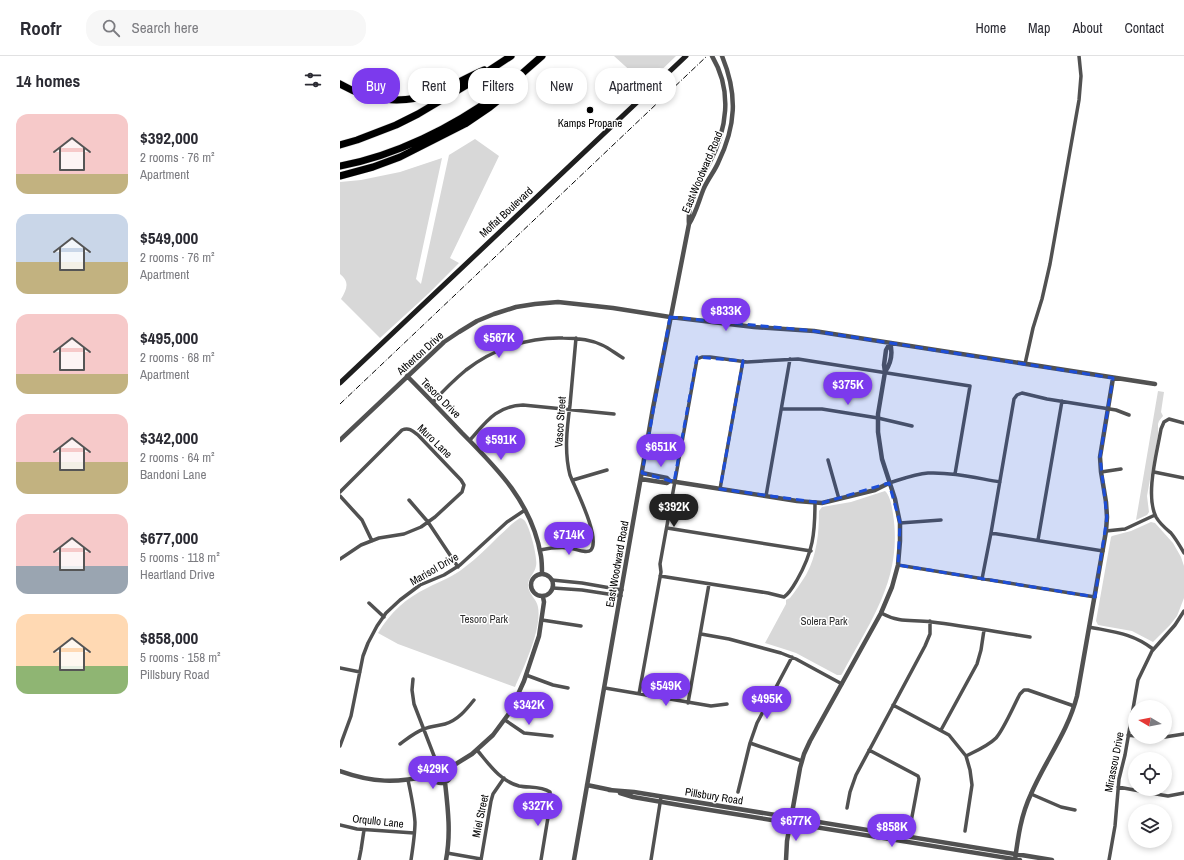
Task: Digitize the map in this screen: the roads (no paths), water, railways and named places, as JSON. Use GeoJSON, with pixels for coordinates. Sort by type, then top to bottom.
{"type":"FeatureCollection","features":[{"type":"Feature","properties":{"kind":"highway"},"geometry":{"type":"LineString","coordinates":[[340,145],[396,125],[418,114],[511,56]]}},
{"type":"Feature","properties":{"kind":"highway"},"geometry":{"type":"LineString","coordinates":[[528,68],[542,56]]}},
{"type":"Feature","properties":{"kind":"highway"},"geometry":{"type":"LineString","coordinates":[[340,84],[359,94],[379,99],[403,100],[419,98],[451,86],[467,77],[503,62]]}},
{"type":"Feature","properties":{"kind":"highway"},"geometry":{"type":"LineString","coordinates":[[340,166],[358,163],[385,154],[442,129],[469,114],[483,104]]}},
{"type":"Feature","properties":{"kind":"highway"},"geometry":{"type":"LineString","coordinates":[[340,176],[373,167],[400,157],[464,124],[494,104]]}},
{"type":"Feature","properties":{"kind":"main road","name":"Moffat Boulevard"},"geometry":{"type":"LineString","coordinates":[[340,383],[686,56]]}},
{"type":"Feature","properties":{"kind":"street","name":"East Woodward Road"},"geometry":{"type":"LineString","coordinates":[[574,860],[670,317],[689,224],[688,214],[692,199],[720,140],[726,114],[723,84],[712,56]]}},
{"type":"Feature","properties":{"kind":"street","name":"East Woodward Road"},"geometry":{"type":"LineString","coordinates":[[689,224],[694,216],[705,187],[728,142],[733,114],[733,98],[728,71],[722,56]]}},
{"type":"Feature","properties":{"kind":"street"},"geometry":{"type":"LineString","coordinates":[[1025,364],[1050,264],[1080,100],[1081,76],[1078,56]]}},
{"type":"Feature","properties":{"kind":"street","name":"Atherton Drive"},"geometry":{"type":"LineString","coordinates":[[340,440],[444,342],[459,332],[477,321],[516,307],[558,302],[754,327],[814,331],[1155,384]]}},
{"type":"Feature","properties":{"kind":"street"},"geometry":{"type":"LineString","coordinates":[[432,402],[466,370],[497,351],[521,342],[537,339],[576,338],[603,345],[623,358]]}},
{"type":"Feature","properties":{"kind":"street","name":"Vasco Street"},"geometry":{"type":"LineString","coordinates":[[540,550],[553,547],[589,551],[593,542],[593,535],[584,507],[570,475],[566,453],[576,338]]}},
{"type":"Feature","properties":{"kind":"street"},"geometry":{"type":"LineString","coordinates":[[786,860],[791,820],[802,761],[810,741],[881,613],[892,587],[898,565],[900,524],[895,499],[882,459],[878,432],[878,418],[885,372],[889,365],[892,350],[890,343]]}},
{"type":"Feature","properties":{"kind":"street"},"geometry":{"type":"LineString","coordinates":[[639,694],[660,576],[660,564],[667,528],[672,481],[697,359],[702,357],[710,357],[743,361],[798,359],[970,386],[955,474]]}},
{"type":"Feature","properties":{"kind":"street"},"geometry":{"type":"LineString","coordinates":[[766,496],[790,359]]}},
{"type":"Feature","properties":{"kind":"street"},"geometry":{"type":"LineString","coordinates":[[720,489],[743,361]]}},
{"type":"Feature","properties":{"kind":"street","name":"Tesoro Drive"},"geometry":{"type":"LineString","coordinates":[[407,376],[504,476],[525,510],[536,535],[542,557],[542,574]]}},
{"type":"Feature","properties":{"kind":"street"},"geometry":{"type":"LineString","coordinates":[[1015,860],[1024,811],[1031,794],[1065,729],[1074,706],[1106,531],[1106,502],[1100,472],[1100,457],[1113,378]]}},
{"type":"Feature","properties":{"kind":"street"},"geometry":{"type":"LineString","coordinates":[[982,579],[1014,399],[1017,395],[1022,393],[1108,408],[1129,415]]}},
{"type":"Feature","properties":{"kind":"street"},"geometry":{"type":"LineString","coordinates":[[1038,540],[1062,401]]}},
{"type":"Feature","properties":{"kind":"street"},"geometry":{"type":"LineString","coordinates":[[470,440],[498,411],[510,406],[523,405],[614,414]]}},
{"type":"Feature","properties":{"kind":"street"},"geometry":{"type":"LineString","coordinates":[[782,409],[822,409],[878,418],[912,426]]}},
{"type":"Feature","properties":{"kind":"street"},"geometry":{"type":"LineString","coordinates":[[1184,423],[1171,420],[1166,420],[1164,422],[1161,429],[1151,496],[1156,515],[1161,524],[1176,539],[1184,553]]}},
{"type":"Feature","properties":{"kind":"street","name":"Muro Lane"},"geometry":{"type":"LineString","coordinates":[[340,492],[405,429],[410,429],[418,435],[464,485],[462,492],[428,522]]}},
{"type":"Feature","properties":{"kind":"street"},"geometry":{"type":"LineString","coordinates":[[828,460],[839,499]]}},
{"type":"Feature","properties":{"kind":"street"},"geometry":{"type":"LineString","coordinates":[[1100,472],[1121,469]]}},
{"type":"Feature","properties":{"kind":"street"},"geometry":{"type":"LineString","coordinates":[[572,480],[607,470]]}},
{"type":"Feature","properties":{"kind":"street"},"geometry":{"type":"LineString","coordinates":[[1154,472],[1184,478]]}},
{"type":"Feature","properties":{"kind":"street"},"geometry":{"type":"LineString","coordinates":[[642,473],[667,478],[672,481],[797,501],[822,503],[875,490],[889,483],[927,473],[955,474],[1000,482]]}},
{"type":"Feature","properties":{"kind":"street"},"geometry":{"type":"LineString","coordinates":[[641,479],[666,483],[672,481]]}},
{"type":"Feature","properties":{"kind":"street"},"geometry":{"type":"LineString","coordinates":[[340,496],[362,520],[372,541]]}},
{"type":"Feature","properties":{"kind":"street"},"geometry":{"type":"LineString","coordinates":[[409,500],[428,522],[458,567]]}},
{"type":"Feature","properties":{"kind":"street"},"geometry":{"type":"LineString","coordinates":[[660,576],[784,597],[794,585],[811,552],[815,528],[815,502]]}},
{"type":"Feature","properties":{"kind":"street","name":"Marisol Drive"},"geometry":{"type":"LineString","coordinates":[[340,746],[351,716],[363,656],[377,626],[384,617],[400,600],[420,585],[444,575],[458,567],[507,522],[525,510]]}},
{"type":"Feature","properties":{"kind":"street"},"geometry":{"type":"LineString","coordinates":[[1106,531],[1125,529],[1156,515]]}},
{"type":"Feature","properties":{"kind":"street"},"geometry":{"type":"LineString","coordinates":[[900,524],[941,520]]}},
{"type":"Feature","properties":{"kind":"street"},"geometry":{"type":"LineString","coordinates":[[340,559],[362,545],[378,538],[404,534],[421,527],[428,522]]}},
{"type":"Feature","properties":{"kind":"street"},"geometry":{"type":"LineString","coordinates":[[667,528],[811,552]]}},
{"type":"Feature","properties":{"kind":"street"},"geometry":{"type":"LineString","coordinates":[[991,534],[1103,551]]}},
{"type":"Feature","properties":{"kind":"street"},"geometry":{"type":"LineString","coordinates":[[898,565],[1095,596]]}},
{"type":"Feature","properties":{"kind":"street"},"geometry":{"type":"LineString","coordinates":[[552,580],[553,588],[549,594],[539,596],[533,592],[531,586],[533,579],[539,574],[548,576],[552,580],[582,583],[622,590]]}},
{"type":"Feature","properties":{"kind":"street"},"geometry":{"type":"LineString","coordinates":[[688,703],[709,584]]}},
{"type":"Feature","properties":{"kind":"street"},"geometry":{"type":"LineString","coordinates":[[553,588],[576,589],[621,596]]}},
{"type":"Feature","properties":{"kind":"street"},"geometry":{"type":"LineString","coordinates":[[451,767],[477,750],[493,735],[510,712],[526,675],[539,636],[544,602],[543,596]]}},
{"type":"Feature","properties":{"kind":"street"},"geometry":{"type":"LineString","coordinates":[[369,603],[384,617]]}},
{"type":"Feature","properties":{"kind":"street","name":"Mirassou Drive"},"geometry":{"type":"LineString","coordinates":[[1134,700],[1138,680],[1144,665],[1153,649],[1170,632],[1184,611]]}},
{"type":"Feature","properties":{"kind":"street"},"geometry":{"type":"LineString","coordinates":[[881,613],[892,619],[903,621],[930,621],[1030,637]]}},
{"type":"Feature","properties":{"kind":"street"},"geometry":{"type":"LineString","coordinates":[[542,620],[581,626]]}},
{"type":"Feature","properties":{"kind":"street"},"geometry":{"type":"LineString","coordinates":[[1179,620],[1184,623]]}},
{"type":"Feature","properties":{"kind":"street"},"geometry":{"type":"LineString","coordinates":[[847,808],[850,792],[856,775],[925,646],[930,634],[930,621]]}},
{"type":"Feature","properties":{"kind":"street"},"geometry":{"type":"LineString","coordinates":[[1089,627],[1130,635],[1144,642],[1153,649]]}},
{"type":"Feature","properties":{"kind":"street"},"geometry":{"type":"LineString","coordinates":[[941,730],[977,664],[984,630]]}},
{"type":"Feature","properties":{"kind":"street"},"geometry":{"type":"LineString","coordinates":[[700,634],[729,639],[781,653],[792,657],[842,684]]}},
{"type":"Feature","properties":{"kind":"street"},"geometry":{"type":"LineString","coordinates":[[738,792],[750,743],[757,723],[792,657]]}},
{"type":"Feature","properties":{"kind":"street"},"geometry":{"type":"LineString","coordinates":[[340,668],[360,672]]}},
{"type":"Feature","properties":{"kind":"street"},"geometry":{"type":"LineString","coordinates":[[526,675],[553,685],[568,688]]}},
{"type":"Feature","properties":{"kind":"street"},"geometry":{"type":"LineString","coordinates":[[413,678],[412,699],[436,761]]}},
{"type":"Feature","properties":{"kind":"street"},"geometry":{"type":"LineString","coordinates":[[605,688],[688,703],[711,706],[727,704]]}},
{"type":"Feature","properties":{"kind":"street"},"geometry":{"type":"LineString","coordinates":[[966,756],[984,747],[995,738],[1000,732],[1020,694],[1024,690],[1028,690],[1074,706]]}},
{"type":"Feature","properties":{"kind":"street"},"geometry":{"type":"LineString","coordinates":[[400,744],[417,731],[454,720],[465,711],[474,700]]}},
{"type":"Feature","properties":{"kind":"street"},"geometry":{"type":"LineString","coordinates":[[893,705],[949,735],[966,756],[972,785],[965,831]]}},
{"type":"Feature","properties":{"kind":"street"},"geometry":{"type":"LineString","coordinates":[[505,720],[524,733],[552,736]]}},
{"type":"Feature","properties":{"kind":"street"},"geometry":{"type":"LineString","coordinates":[[1172,736],[1184,734]]}},
{"type":"Feature","properties":{"kind":"street","name":"Mirassou Drive"},"geometry":{"type":"LineString","coordinates":[[1109,860],[1115,826],[1118,787],[1128,735]]}},
{"type":"Feature","properties":{"kind":"street"},"geometry":{"type":"LineString","coordinates":[[750,743],[802,761]]}},
{"type":"Feature","properties":{"kind":"street"},"geometry":{"type":"LineString","coordinates":[[477,750],[495,770],[514,784],[545,789],[550,792],[551,799],[541,860]]}},
{"type":"Feature","properties":{"kind":"street"},"geometry":{"type":"LineString","coordinates":[[869,750],[918,776],[919,779],[911,822]]}},
{"type":"Feature","properties":{"kind":"street"},"geometry":{"type":"LineString","coordinates":[[436,761],[445,761],[451,767],[451,776],[445,782],[436,782],[430,776],[430,767],[436,761]]}},
{"type":"Feature","properties":{"kind":"street"},"geometry":{"type":"LineString","coordinates":[[340,771],[373,780],[408,780],[430,776]]}},
{"type":"Feature","properties":{"kind":"street","name":"Miel Street"},"geometry":{"type":"LineString","coordinates":[[481,859],[491,801],[493,794],[504,778]]}},
{"type":"Feature","properties":{"kind":"street"},"geometry":{"type":"LineString","coordinates":[[408,780],[415,822],[410,860]]}},
{"type":"Feature","properties":{"kind":"street"},"geometry":{"type":"LineString","coordinates":[[445,782],[449,822],[446,860]]}},
{"type":"Feature","properties":{"kind":"street","name":"Pillsbury Road"},"geometry":{"type":"LineString","coordinates":[[587,785],[633,797],[661,799],[1052,860]]}},
{"type":"Feature","properties":{"kind":"street"},"geometry":{"type":"LineString","coordinates":[[1118,787],[1168,796],[1184,793]]}},
{"type":"Feature","properties":{"kind":"street"},"geometry":{"type":"LineString","coordinates":[[1031,794],[1062,808],[1075,810]]}},
{"type":"Feature","properties":{"kind":"street"},"geometry":{"type":"LineString","coordinates":[[651,860],[661,799]]}},
{"type":"Feature","properties":{"kind":"street","name":"Pillsbury Road"},"geometry":{"type":"LineString","coordinates":[[791,820],[1020,860]]}},
{"type":"Feature","properties":{"kind":"street","name":"Orqullo Lane"},"geometry":{"type":"LineString","coordinates":[[340,825],[364,830],[414,833]]}},
{"type":"Feature","properties":{"kind":"street"},"geometry":{"type":"LineString","coordinates":[[359,860],[364,830]]}},
{"type":"Feature","properties":{"kind":"street"},"geometry":{"type":"LineString","coordinates":[[447,853],[481,859]]}},
{"type":"Feature","properties":{"kind":"railway"},"geometry":{"type":"LineString","coordinates":[[340,404],[707,56]]}},
{"type":"Feature","properties":{"kind":"place","name":"Kamps Propane"},"geometry":{"type":"Point","coordinates":[590,110]}},
{"type":"Feature","properties":{"kind":"park label","name":"Tesoro Park"},"geometry":{"type":"Point","coordinates":[484,619]}},
{"type":"Feature","properties":{"kind":"park label","name":"Solera Park"},"geometry":{"type":"Point","coordinates":[824,621]}}]}
